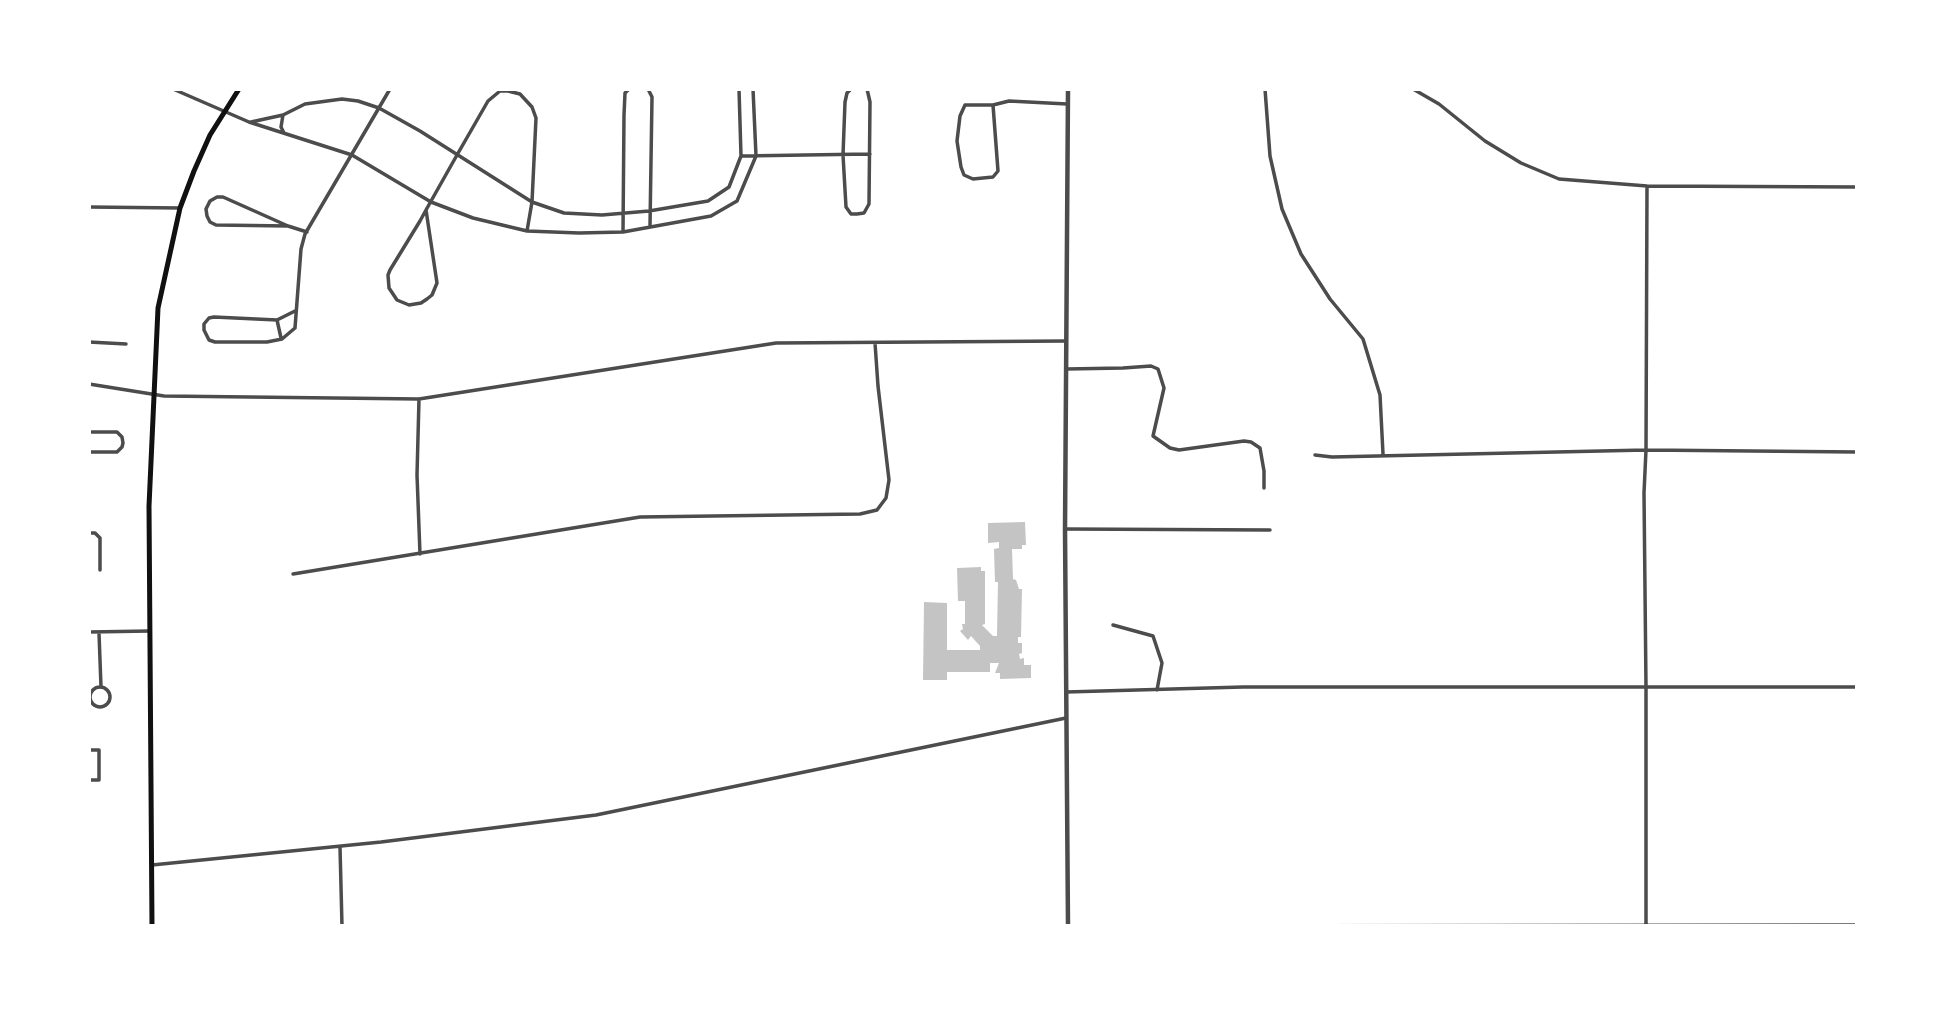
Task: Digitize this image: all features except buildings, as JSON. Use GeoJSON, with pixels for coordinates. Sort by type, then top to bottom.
{"type":"FeatureCollection","features":[{"type":"Feature","properties":{"kind":"main road"},"geometry":{"type":"LineString","coordinates":[[152,926],[149,506],[158,308],[180,208],[194,171],[239,89]]}},
{"type":"Feature","properties":{"kind":"street"},"geometry":{"type":"LineString","coordinates":[[173,89],[224,113],[352,155],[431,202],[473,218],[527,231],[579,233],[623,232],[710,216],[737,201],[756,156],[753,89]]}},
{"type":"Feature","properties":{"kind":"street"},"geometry":{"type":"LineString","coordinates":[[295,311],[277,320],[209,318],[204,324],[204,330],[209,340],[215,342],[267,342],[282,339],[295,328],[301,249],[307,232],[390,89]]}},
{"type":"Feature","properties":{"kind":"street"},"geometry":{"type":"LineString","coordinates":[[623,232],[624,115],[625,93],[629,89]]}},
{"type":"Feature","properties":{"kind":"street"},"geometry":{"type":"LineString","coordinates":[[648,89],[652,97],[650,226]]}},
{"type":"Feature","properties":{"kind":"street"},"geometry":{"type":"LineString","coordinates":[[249,122],[283,115],[305,104],[326,100],[342,99],[379,108],[532,202],[564,213],[602,215],[649,211],[708,201],[729,187],[741,156],[739,89]]}},
{"type":"Feature","properties":{"kind":"street"},"geometry":{"type":"LineString","coordinates":[[851,89],[845,102],[842,155],[846,206],[851,214],[864,213],[869,204],[870,102],[867,89]]}},
{"type":"Feature","properties":{"kind":"street"},"geometry":{"type":"LineString","coordinates":[[1068,89],[1065,529],[1068,926]]}},
{"type":"Feature","properties":{"kind":"street"},"geometry":{"type":"LineString","coordinates":[[1265,89],[1270,156],[1282,209],[1301,254],[1330,299],[1363,340],[1380,395],[1383,455]]}},
{"type":"Feature","properties":{"kind":"street"},"geometry":{"type":"LineString","coordinates":[[1413,89],[1439,104],[1485,141],[1521,163],[1559,180],[1647,186],[1857,187]]}},
{"type":"Feature","properties":{"kind":"street"},"geometry":{"type":"LineString","coordinates":[[426,210],[438,282],[432,295],[421,303],[403,304],[389,289],[388,275],[488,101],[500,91],[508,91],[520,94],[532,107],[536,118],[532,202],[527,231]]}},
{"type":"Feature","properties":{"kind":"street"},"geometry":{"type":"LineString","coordinates":[[993,104],[998,171],[993,177],[973,179],[964,175],[957,141],[960,116],[965,105],[1009,101],[1068,104]]}},
{"type":"Feature","properties":{"kind":"street"},"geometry":{"type":"LineString","coordinates":[[283,115],[281,127],[285,135]]}},
{"type":"Feature","properties":{"kind":"street"},"geometry":{"type":"LineString","coordinates":[[741,156],[870,154]]}},
{"type":"Feature","properties":{"kind":"street"},"geometry":{"type":"LineString","coordinates":[[1646,925],[1647,687],[1644,493],[1647,186]]}},
{"type":"Feature","properties":{"kind":"street"},"geometry":{"type":"LineString","coordinates":[[288,226],[216,225],[207,216],[206,209],[210,201],[223,197],[307,232]]}},
{"type":"Feature","properties":{"kind":"street"},"geometry":{"type":"LineString","coordinates":[[89,207],[180,208]]}},
{"type":"Feature","properties":{"kind":"street"},"geometry":{"type":"LineString","coordinates":[[277,320],[282,339]]}},
{"type":"Feature","properties":{"kind":"street"},"geometry":{"type":"LineString","coordinates":[[89,384],[164,396],[419,399],[776,343],[1066,341]]}},
{"type":"Feature","properties":{"kind":"street"},"geometry":{"type":"LineString","coordinates":[[89,342],[126,344]]}},
{"type":"Feature","properties":{"kind":"street"},"geometry":{"type":"LineString","coordinates":[[293,573],[640,517],[860,514],[877,510],[886,498],[889,480],[875,342]]}},
{"type":"Feature","properties":{"kind":"street"},"geometry":{"type":"LineString","coordinates":[[1066,369],[1151,366],[1158,369],[1164,388],[1153,436],[1170,448],[1180,450],[1251,442],[1260,448],[1264,488]]}},
{"type":"Feature","properties":{"kind":"street"},"geometry":{"type":"LineString","coordinates":[[419,399],[417,475],[420,554]]}},
{"type":"Feature","properties":{"kind":"street"},"geometry":{"type":"LineString","coordinates":[[89,432],[117,432],[123,443],[117,452],[89,452]]}},
{"type":"Feature","properties":{"kind":"street"},"geometry":{"type":"LineString","coordinates":[[1315,455],[1332,457],[1646,450],[1857,452]]}},
{"type":"Feature","properties":{"kind":"street"},"geometry":{"type":"LineString","coordinates":[[1065,529],[1270,530]]}},
{"type":"Feature","properties":{"kind":"street"},"geometry":{"type":"LineString","coordinates":[[89,533],[95,533],[100,538],[100,570]]}},
{"type":"Feature","properties":{"kind":"street"},"geometry":{"type":"LineString","coordinates":[[1113,625],[1153,636],[1162,663],[1157,690]]}},
{"type":"Feature","properties":{"kind":"street"},"geometry":{"type":"LineString","coordinates":[[89,632],[150,631]]}},
{"type":"Feature","properties":{"kind":"street"},"geometry":{"type":"LineString","coordinates":[[99,632],[101,687]]}},
{"type":"Feature","properties":{"kind":"street"},"geometry":{"type":"LineString","coordinates":[[101,687],[107,690],[109,702],[101,706],[94,705],[90,696],[93,690],[101,687]]}},
{"type":"Feature","properties":{"kind":"street"},"geometry":{"type":"LineString","coordinates":[[1066,692],[1243,687],[1857,687]]}},
{"type":"Feature","properties":{"kind":"street"},"geometry":{"type":"LineString","coordinates":[[152,865],[340,846],[596,814],[1066,718]]}},
{"type":"Feature","properties":{"kind":"street"},"geometry":{"type":"LineString","coordinates":[[89,750],[99,750],[99,780],[89,780]]}},
{"type":"Feature","properties":{"kind":"street"},"geometry":{"type":"LineString","coordinates":[[340,846],[342,926]]}},
{"type":"Feature","properties":{"kind":"street"},"geometry":{"type":"LineString","coordinates":[[1142,926],[1857,925]]}}]}
